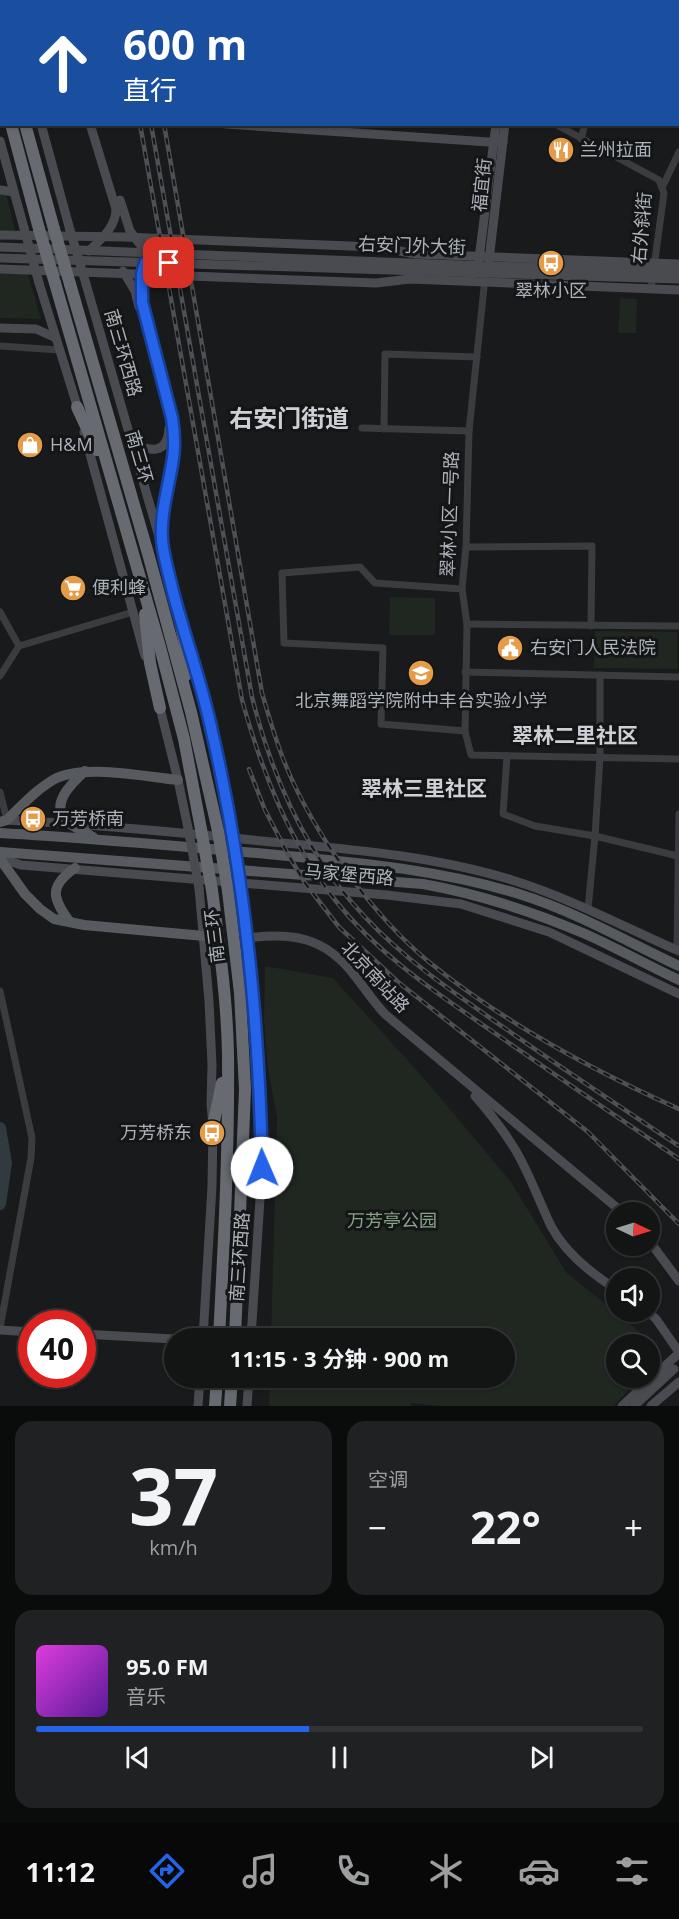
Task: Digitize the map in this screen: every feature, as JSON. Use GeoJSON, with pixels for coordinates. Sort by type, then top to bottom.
{"type":"FeatureCollection","features":[{"type":"Feature","properties":{"kind":"highway","name":"南三环"},"geometry":{"type":"LineString","coordinates":[[12,126],[184,739],[213,890],[225,993],[228,1053],[226,1219],[220,1328]]}},
{"type":"Feature","properties":{"kind":"highway","name":"南三环"},"geometry":{"type":"LineString","coordinates":[[26,126],[149,557],[191,712],[218,831],[228,891],[240,993],[245,1089],[235,1328]]}},
{"type":"Feature","properties":{"kind":"highway"},"geometry":{"type":"LineString","coordinates":[[77,407],[114,488]]}},
{"type":"Feature","properties":{"kind":"highway"},"geometry":{"type":"LineString","coordinates":[[136,563],[150,663],[160,708]]}},
{"type":"Feature","properties":{"kind":"highway"},"geometry":{"type":"LineString","coordinates":[[179,616],[185,645],[191,712]]}},
{"type":"Feature","properties":{"kind":"highway"},"geometry":{"type":"LineString","coordinates":[[213,1126],[228,1053]]}},
{"type":"Feature","properties":{"kind":"highway"},"geometry":{"type":"LineString","coordinates":[[215,1406],[216,1388]]}},
{"type":"Feature","properties":{"kind":"highway"},"geometry":{"type":"LineString","coordinates":[[230,1406],[231,1388]]}},
{"type":"Feature","properties":{"kind":"main road"},"geometry":{"type":"LineString","coordinates":[[85,771],[69,786],[61,799],[62,813],[67,822],[96,838]]}},
{"type":"Feature","properties":{"kind":"main road"},"geometry":{"type":"LineString","coordinates":[[2,820],[54,779],[67,773],[85,771],[178,780]]}},
{"type":"Feature","properties":{"kind":"main road","name":"马家堡西路"},"geometry":{"type":"LineString","coordinates":[[0,833],[96,838],[380,865],[453,877],[522,896],[555,908],[679,966]]}},
{"type":"Feature","properties":{"kind":"main road","name":"马家堡西路"},"geometry":{"type":"LineString","coordinates":[[0,852],[433,885],[507,903],[585,934],[679,980]]}},
{"type":"Feature","properties":{"kind":"main road"},"geometry":{"type":"LineString","coordinates":[[0,859],[25,894],[54,919],[84,925],[204,936]]}},
{"type":"Feature","properties":{"kind":"main road"},"geometry":{"type":"LineString","coordinates":[[69,921],[57,904],[56,888],[62,877],[75,868]]}},
{"type":"Feature","properties":{"kind":"street","name":"南三环西路"},"geometry":{"type":"LineString","coordinates":[[43,126],[212,731],[232,832],[247,938],[261,1104],[262,1168],[252,1328]]}},
{"type":"Feature","properties":{"kind":"street"},"geometry":{"type":"LineString","coordinates":[[90,251],[104,237],[116,216],[116,209],[91,126]]}},
{"type":"Feature","properties":{"kind":"street"},"geometry":{"type":"LineString","coordinates":[[97,126],[125,219],[145,251]]}},
{"type":"Feature","properties":{"kind":"street"},"geometry":{"type":"LineString","coordinates":[[255,126],[498,143]]}},
{"type":"Feature","properties":{"kind":"street","name":"福宜街"},"geometry":{"type":"LineString","coordinates":[[491,256],[498,143],[496,126]]}},
{"type":"Feature","properties":{"kind":"street","name":"福宜街"},"geometry":{"type":"LineString","coordinates":[[483,269],[498,143],[504,126]]}},
{"type":"Feature","properties":{"kind":"street","name":"右外斜街"},"geometry":{"type":"LineString","coordinates":[[559,126],[659,180],[663,194],[651,289]]}},
{"type":"Feature","properties":{"kind":"street"},"geometry":{"type":"LineString","coordinates":[[581,138],[584,126]]}},
{"type":"Feature","properties":{"kind":"street","name":"南三环西路"},"geometry":{"type":"LineString","coordinates":[[0,141],[39,283],[77,407],[160,708],[178,780],[199,888],[209,1001],[213,1126],[204,1328]]}},
{"type":"Feature","properties":{"kind":"street"},"geometry":{"type":"LineString","coordinates":[[662,188],[679,152]]}},
{"type":"Feature","properties":{"kind":"street"},"geometry":{"type":"LineString","coordinates":[[0,176],[8,168]]}},
{"type":"Feature","properties":{"kind":"street"},"geometry":{"type":"LineString","coordinates":[[0,190],[14,192]]}},
{"type":"Feature","properties":{"kind":"street"},"geometry":{"type":"LineString","coordinates":[[0,235],[135,237],[376,247],[483,269],[651,289],[679,290]]}},
{"type":"Feature","properties":{"kind":"street","name":"右安门外大街"},"geometry":{"type":"LineString","coordinates":[[0,247],[145,251],[483,269],[679,271]]}},
{"type":"Feature","properties":{"kind":"street"},"geometry":{"type":"LineString","coordinates":[[483,269],[491,256],[587,260],[653,270],[679,264]]}},
{"type":"Feature","properties":{"kind":"street","name":"右安门外大街"},"geometry":{"type":"LineString","coordinates":[[0,258],[145,263],[653,270],[679,279]]}},
{"type":"Feature","properties":{"kind":"street"},"geometry":{"type":"LineString","coordinates":[[587,260],[614,269]]}},
{"type":"Feature","properties":{"kind":"street"},"geometry":{"type":"LineString","coordinates":[[112,262],[125,273],[135,291],[170,430],[168,440],[154,450],[147,450],[131,442]]}},
{"type":"Feature","properties":{"kind":"street"},"geometry":{"type":"LineString","coordinates":[[145,263],[142,274],[142,302],[172,418],[174,436],[174,456],[163,517],[162,547]]}},
{"type":"Feature","properties":{"kind":"street"},"geometry":{"type":"LineString","coordinates":[[0,269],[376,283],[483,269]]}},
{"type":"Feature","properties":{"kind":"street","name":"翠林小区一号路"},"geometry":{"type":"LineString","coordinates":[[483,269],[469,431],[466,547],[462,589],[467,624],[465,731],[471,755],[507,756]]}},
{"type":"Feature","properties":{"kind":"street"},"geometry":{"type":"LineString","coordinates":[[0,322],[42,323],[49,317]]}},
{"type":"Feature","properties":{"kind":"street"},"geometry":{"type":"LineString","coordinates":[[0,328],[36,329],[56,338]]}},
{"type":"Feature","properties":{"kind":"street"},"geometry":{"type":"LineString","coordinates":[[0,346],[59,350]]}},
{"type":"Feature","properties":{"kind":"street"},"geometry":{"type":"LineString","coordinates":[[384,429],[385,354],[477,357]]}},
{"type":"Feature","properties":{"kind":"street"},"geometry":{"type":"LineString","coordinates":[[362,428],[469,431]]}},
{"type":"Feature","properties":{"kind":"street"},"geometry":{"type":"LineString","coordinates":[[466,547],[592,546],[591,626]]}},
{"type":"Feature","properties":{"kind":"street"},"geometry":{"type":"LineString","coordinates":[[462,589],[375,583],[360,567],[282,573],[284,642],[383,648],[381,724],[465,731]]}},
{"type":"Feature","properties":{"kind":"street"},"geometry":{"type":"LineString","coordinates":[[0,612],[19,646]]}},
{"type":"Feature","properties":{"kind":"street"},"geometry":{"type":"LineString","coordinates":[[0,676],[19,646],[133,612]]}},
{"type":"Feature","properties":{"kind":"street"},"geometry":{"type":"LineString","coordinates":[[467,624],[679,626]]}},
{"type":"Feature","properties":{"kind":"street"},"geometry":{"type":"LineString","coordinates":[[465,672],[679,676]]}},
{"type":"Feature","properties":{"kind":"street"},"geometry":{"type":"LineString","coordinates":[[588,909],[600,757],[600,675]]}},
{"type":"Feature","properties":{"kind":"street"},"geometry":{"type":"LineString","coordinates":[[678,856],[595,836],[536,826],[503,814],[507,756],[679,759]]}},
{"type":"Feature","properties":{"kind":"street"},"geometry":{"type":"LineString","coordinates":[[0,792],[2,820]]}},
{"type":"Feature","properties":{"kind":"street"},"geometry":{"type":"LineString","coordinates":[[678,951],[679,814]]}},
{"type":"Feature","properties":{"kind":"street","name":"马家堡西路"},"geometry":{"type":"LineString","coordinates":[[2,820],[67,822],[368,850],[428,859],[512,880],[588,909],[678,951]]}},
{"type":"Feature","properties":{"kind":"street","name":"马家堡西路"},"geometry":{"type":"LineString","coordinates":[[0,859],[21,865],[387,895],[461,904],[549,932],[679,994]]}},
{"type":"Feature","properties":{"kind":"street","name":"北京南站路"},"geometry":{"type":"LineString","coordinates":[[247,938],[272,934],[291,936],[314,942],[334,954],[346,965],[374,1003],[386,1015],[610,1202]]}},
{"type":"Feature","properties":{"kind":"street"},"geometry":{"type":"LineString","coordinates":[[0,991],[32,1138],[31,1158],[0,1329],[18,1331]]}},
{"type":"Feature","properties":{"kind":"street","name":"北京南站路"},"geometry":{"type":"LineString","coordinates":[[462,1080],[515,1150],[560,1239],[590,1272],[606,1282]]}},
{"type":"Feature","properties":{"kind":"street"},"geometry":{"type":"LineString","coordinates":[[660,1255],[679,1281]]}},
{"type":"Feature","properties":{"kind":"street"},"geometry":{"type":"LineString","coordinates":[[622,1406],[679,1352],[658,1322]]}},
{"type":"Feature","properties":{"kind":"street"},"geometry":{"type":"LineString","coordinates":[[96,1335],[164,1338]]}},
{"type":"Feature","properties":{"kind":"street"},"geometry":{"type":"LineString","coordinates":[[634,1406],[674,1369]]}},
{"type":"Feature","properties":{"kind":"street"},"geometry":{"type":"LineString","coordinates":[[651,1406],[679,1382]]}},
{"type":"Feature","properties":{"kind":"street"},"geometry":{"type":"LineString","coordinates":[[198,1406],[199,1388]]}},
{"type":"Feature","properties":{"kind":"street"},"geometry":{"type":"LineString","coordinates":[[247,1406],[248,1388]]}},
{"type":"Feature","properties":{"kind":"green space"},"geometry":{"type":"Polygon","coordinates":[[[0,194],[6,194],[16,234],[0,233],[0,194]]]}},
{"type":"Feature","properties":{"kind":"green space"},"geometry":{"type":"Polygon","coordinates":[[[0,273],[28,274],[41,319],[0,318],[0,273]]]}},
{"type":"Feature","properties":{"kind":"green space"},"geometry":{"type":"Polygon","coordinates":[[[620,298],[637,299],[636,333],[618,333],[620,298]]]}},
{"type":"Feature","properties":{"kind":"green space"},"geometry":{"type":"Polygon","coordinates":[[[390,597],[435,598],[435,635],[389,635],[390,597]]]}},
{"type":"Feature","properties":{"kind":"green space"},"geometry":{"type":"Polygon","coordinates":[[[595,631],[677,632],[677,669],[594,668],[595,631]]]}},
{"type":"Feature","properties":{"kind":"green space","name":"万芳亭公园"},"geometry":{"type":"Polygon","coordinates":[[[265,966],[333,978],[422,1076],[511,1182],[566,1272],[606,1304],[606,1322],[628,1322],[640,1334],[606,1334],[606,1388],[630,1388],[614,1406],[440,1406],[411,1403],[411,1406],[269,1406],[270,1388],[515,1388],[515,1328],[271,1328],[277,1118],[268,1069],[264,1021],[265,966]]]}},
{"type":"Feature","properties":{"kind":"waterway"},"geometry":{"type":"LineString","coordinates":[[0,1128],[6,1163],[0,1204]]}},
{"type":"Feature","properties":{"kind":"railway"},"geometry":{"type":"LineString","coordinates":[[140,126],[242,700],[258,753],[291,830],[335,900],[371,940],[391,958],[455,1006],[679,1159]]}},
{"type":"Feature","properties":{"kind":"railway"},"geometry":{"type":"LineString","coordinates":[[151,126],[252,697],[270,757],[294,814],[309,842],[344,893],[397,948],[469,1003],[679,1146]]}},
{"type":"Feature","properties":{"kind":"railway"},"geometry":{"type":"LineString","coordinates":[[164,126],[262,693],[286,766],[312,819],[367,898],[387,922],[429,962],[487,1005],[550,1044],[679,1109]]}},
{"type":"Feature","properties":{"kind":"railway"},"geometry":{"type":"LineString","coordinates":[[249,769],[265,810],[289,856],[305,883],[339,927],[398,982],[588,1132],[679,1224]]}},
{"type":"Feature","properties":{"kind":"place","name":"兰州拉面"},"geometry":{"type":"Point","coordinates":[561,150]}},
{"type":"Feature","properties":{"kind":"place","name":"翠林小区"},"geometry":{"type":"Point","coordinates":[551,263]}},
{"type":"Feature","properties":{"kind":"place","name":"H&M"},"geometry":{"type":"Point","coordinates":[30,445]}},
{"type":"Feature","properties":{"kind":"place","name":"便利蜂"},"geometry":{"type":"Point","coordinates":[73,588]}},
{"type":"Feature","properties":{"kind":"place","name":"右安门人民法院"},"geometry":{"type":"Point","coordinates":[510,648]}},
{"type":"Feature","properties":{"kind":"place","name":"北京舞蹈学院附中丰台实验小学"},"geometry":{"type":"Point","coordinates":[421,673]}},
{"type":"Feature","properties":{"kind":"place","name":"万芳桥南"},"geometry":{"type":"Point","coordinates":[33,819]}},
{"type":"Feature","properties":{"kind":"place","name":"万芳桥东"},"geometry":{"type":"Point","coordinates":[212,1133]}},
{"type":"Feature","properties":{"kind":"district","name":"右安门街道"},"geometry":{"type":"Point","coordinates":[289,419]}},
{"type":"Feature","properties":{"kind":"district","name":"翠林二里社区"},"geometry":{"type":"Point","coordinates":[575,736]}},
{"type":"Feature","properties":{"kind":"district","name":"翠林三里社区"},"geometry":{"type":"Point","coordinates":[424,789]}},
{"type":"Feature","properties":{"kind":"route"},"geometry":{"type":"LineString","coordinates":[[169,263],[145,263],[142,274],[142,302],[172,418],[174,436],[174,456],[163,517],[162,547],[212,731],[232,832],[248,947],[261,1104],[262,1168]]}}]}
